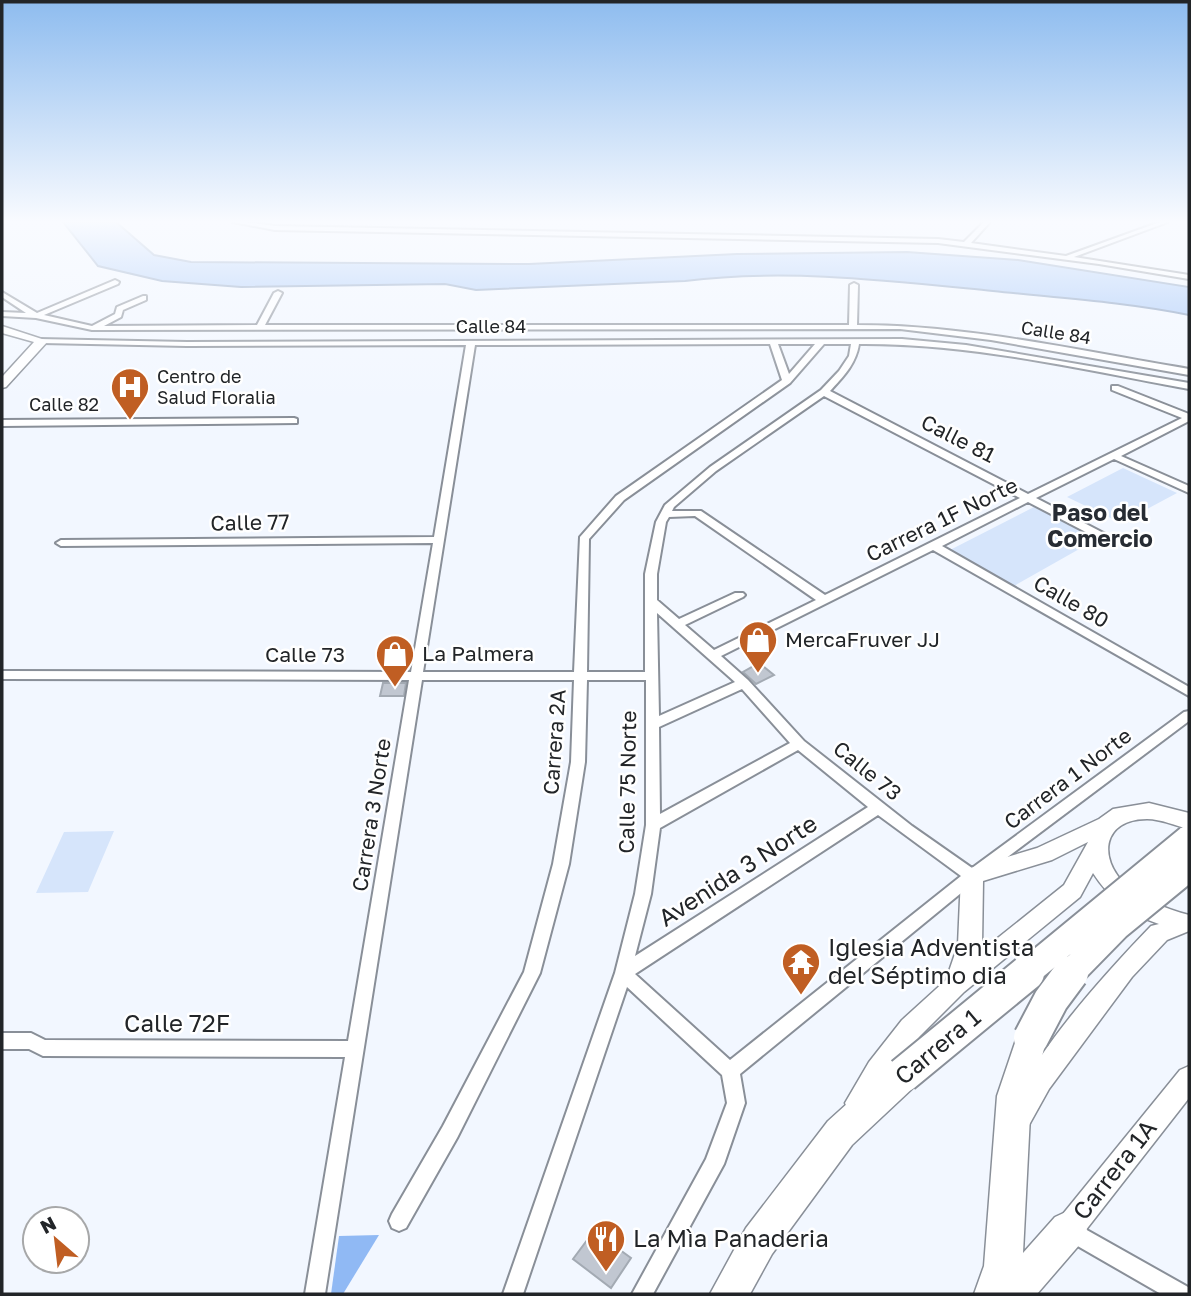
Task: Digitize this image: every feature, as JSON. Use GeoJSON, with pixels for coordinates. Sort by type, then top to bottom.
{"type":"FeatureCollection","features":[{"type":"Feature","properties":{"kind":"highway","name":"Carrera 1"},"geometry":{"type":"LineString","coordinates":[[729,1294],[759,1241],[840,1133],[903,1075],[1189,839]]}},
{"type":"Feature","properties":{"kind":"highway"},"geometry":{"type":"LineString","coordinates":[[993,1294],[1003,1266],[1011,1131],[1018,1076],[1031,1038],[1053,996],[1077,965],[1105,937],[1189,867]]}},
{"type":"Feature","properties":{"kind":"highway"},"geometry":{"type":"LineString","coordinates":[[1012,1294],[1068,1230]]}},
{"type":"Feature","properties":{"kind":"street"},"geometry":{"type":"LineString","coordinates":[[2,314],[36,316],[114,282]]}},
{"type":"Feature","properties":{"kind":"street"},"geometry":{"type":"LineString","coordinates":[[853,327],[855,285]]}},
{"type":"Feature","properties":{"kind":"street"},"geometry":{"type":"LineString","coordinates":[[259,329],[278,293]]}},
{"type":"Feature","properties":{"kind":"street"},"geometry":{"type":"LineString","coordinates":[[2,294],[36,316]]}},
{"type":"Feature","properties":{"kind":"street"},"geometry":{"type":"LineString","coordinates":[[93,328],[118,315],[120,309],[143,298]]}},
{"type":"Feature","properties":{"kind":"street","name":"Calle 84"},"geometry":{"type":"LineString","coordinates":[[36,316],[70,326],[93,328],[853,327],[939,330],[1189,372]]}},
{"type":"Feature","properties":{"kind":"street"},"geometry":{"type":"LineString","coordinates":[[325,343],[369,329]]}},
{"type":"Feature","properties":{"kind":"street"},"geometry":{"type":"LineString","coordinates":[[2,330],[42,341],[2,384]]}},
{"type":"Feature","properties":{"kind":"street","name":"Calle 84"},"geometry":{"type":"LineString","coordinates":[[42,341],[902,341],[955,346],[1189,386]]}},
{"type":"Feature","properties":{"kind":"street","name":"Carrera 2A"},"geometry":{"type":"LineString","coordinates":[[399,1221],[456,1120],[532,973],[561,864],[578,762],[584,539],[620,498],[787,381],[822,341]]}},
{"type":"Feature","properties":{"kind":"street","name":"Calle 75 Norte"},"geometry":{"type":"LineString","coordinates":[[513,1294],[623,973],[643,894],[653,825],[650,677],[651,574],[655,541],[670,505],[713,469],[824,392],[853,356],[855,341]]}},
{"type":"Feature","properties":{"kind":"street"},"geometry":{"type":"LineString","coordinates":[[773,342],[787,381]]}},
{"type":"Feature","properties":{"kind":"street","name":"Carrera 3 Norte"},"geometry":{"type":"LineString","coordinates":[[315,1294],[471,343]]}},
{"type":"Feature","properties":{"kind":"street"},"geometry":{"type":"LineString","coordinates":[[1143,364],[1189,386]]}},
{"type":"Feature","properties":{"kind":"street"},"geometry":{"type":"LineString","coordinates":[[1115,388],[1189,418]]}},
{"type":"Feature","properties":{"kind":"street","name":"Calle 81"},"geometry":{"type":"LineString","coordinates":[[824,392],[1111,541]]}},
{"type":"Feature","properties":{"kind":"street","name":"Carrera 1F Norte"},"geometry":{"type":"LineString","coordinates":[[712,656],[1189,418]]}},
{"type":"Feature","properties":{"kind":"street","name":"Calle 82"},"geometry":{"type":"LineString","coordinates":[[2,423],[294,421]]}},
{"type":"Feature","properties":{"kind":"street"},"geometry":{"type":"LineString","coordinates":[[1114,456],[1189,490]]}},
{"type":"Feature","properties":{"kind":"street"},"geometry":{"type":"LineString","coordinates":[[665,514],[697,513],[824,600]]}},
{"type":"Feature","properties":{"kind":"street","name":"Calle 77"},"geometry":{"type":"LineString","coordinates":[[61,543],[439,540]]}},
{"type":"Feature","properties":{"kind":"street","name":"Calle 80"},"geometry":{"type":"LineString","coordinates":[[933,545],[1189,692]]}},
{"type":"Feature","properties":{"kind":"street"},"geometry":{"type":"LineString","coordinates":[[676,625],[738,595]]}},
{"type":"Feature","properties":{"kind":"street","name":"Calle 73"},"geometry":{"type":"LineString","coordinates":[[652,602],[744,683],[799,744],[878,807],[972,876]]}},
{"type":"Feature","properties":{"kind":"street","name":"Calle 73"},"geometry":{"type":"LineString","coordinates":[[2,675],[650,677]]}},
{"type":"Feature","properties":{"kind":"street"},"geometry":{"type":"LineString","coordinates":[[653,724],[744,683]]}},
{"type":"Feature","properties":{"kind":"street","name":"Carrera 1 Norte"},"geometry":{"type":"LineString","coordinates":[[730,1071],[972,876],[1189,715]]}},
{"type":"Feature","properties":{"kind":"street"},"geometry":{"type":"LineString","coordinates":[[653,825],[799,744]]}},
{"type":"Feature","properties":{"kind":"street"},"geometry":{"type":"LineString","coordinates":[[1165,814],[1189,803]]}},
{"type":"Feature","properties":{"kind":"street","name":"Avenida 3 Norte"},"geometry":{"type":"LineString","coordinates":[[623,973],[878,807]]}},
{"type":"Feature","properties":{"kind":"street"},"geometry":{"type":"LineString","coordinates":[[956,985],[970,946],[972,876],[1044,854],[1130,813],[1165,814],[1189,821]]}},
{"type":"Feature","properties":{"kind":"street"},"geometry":{"type":"LineString","coordinates":[[840,1133],[890,1054],[911,1028],[956,985],[1072,891],[1095,851],[1097,836],[1105,825]]}},
{"type":"Feature","properties":{"kind":"street"},"geometry":{"type":"LineString","coordinates":[[1095,851],[1104,875],[1126,898],[1151,913],[1188,923]]}},
{"type":"Feature","properties":{"kind":"street"},"geometry":{"type":"LineString","coordinates":[[1011,1131],[1047,1072],[1124,970],[1159,933],[1188,923]]}},
{"type":"Feature","properties":{"kind":"street"},"geometry":{"type":"LineString","coordinates":[[623,973],[730,1071],[736,1102],[713,1164],[642,1294]]}},
{"type":"Feature","properties":{"kind":"street","name":"Calle 72F"},"geometry":{"type":"LineString","coordinates":[[2,1041],[31,1041],[43,1048],[355,1049]]}},
{"type":"Feature","properties":{"kind":"street","name":"Carrera 1A"},"geometry":{"type":"LineString","coordinates":[[1068,1230],[1189,1078]]}},
{"type":"Feature","properties":{"kind":"street"},"geometry":{"type":"LineString","coordinates":[[1068,1230],[1181,1294]]}},
{"type":"Feature","properties":{"kind":"shaded area"},"geometry":{"type":"Polygon","coordinates":[[[181,282],[651,282],[476,290],[445,284],[241,287],[181,282]]]}},
{"type":"Feature","properties":{"kind":"shaded area"},"geometry":{"type":"Polygon","coordinates":[[[904,282],[1160,282],[1189,287],[1189,315],[1067,298],[904,282]]]}},
{"type":"Feature","properties":{"kind":"shaded area"},"geometry":{"type":"Polygon","coordinates":[[[1123,468],[1177,493],[1121,523],[1067,497],[1123,468]]]}},
{"type":"Feature","properties":{"kind":"shaded area"},"geometry":{"type":"Polygon","coordinates":[[[1034,507],[1097,539],[1014,586],[950,550],[1034,507]]]}},
{"type":"Feature","properties":{"kind":"shaded area"},"geometry":{"type":"Polygon","coordinates":[[[114,831],[88,892],[36,893],[64,832],[114,831]]]}},
{"type":"Feature","properties":{"kind":"shaded area"},"geometry":{"type":"Polygon","coordinates":[[[379,1235],[343,1294],[331,1294],[339,1236],[379,1235]]]}},
{"type":"Feature","properties":{"kind":"building","name":"MercaFruver JJ"},"geometry":{"type":"Polygon","coordinates":[[[759,663],[774,675],[756,684],[743,672],[759,663]]]}},
{"type":"Feature","properties":{"kind":"building","name":"La Palmera"},"geometry":{"type":"Polygon","coordinates":[[[383,683],[406,683],[404,696],[380,696],[383,683]]]}},
{"type":"Feature","properties":{"kind":"building","name":"La Mìa Panaderia"},"geometry":{"type":"Polygon","coordinates":[[[594,1231],[631,1258],[611,1288],[573,1259],[594,1231]]]}},
{"type":"Feature","properties":{"kind":"place","name":"Centro de Salud Floralia"},"geometry":{"type":"Point","coordinates":[130,421]}},
{"type":"Feature","properties":{"kind":"place","name":"MercaFruver JJ"},"geometry":{"type":"Point","coordinates":[758,674]}},
{"type":"Feature","properties":{"kind":"place","name":"La Palmera"},"geometry":{"type":"Point","coordinates":[395,688]}},
{"type":"Feature","properties":{"kind":"place","name":"Iglesia Adventista del Séptimo dia"},"geometry":{"type":"Point","coordinates":[801,996]}},
{"type":"Feature","properties":{"kind":"place","name":"La Mìa Panaderia"},"geometry":{"type":"Point","coordinates":[606,1273]}},
{"type":"Feature","properties":{"kind":"district","name":"Paso del Comercio"},"geometry":{"type":"Point","coordinates":[1100,526]}}]}
